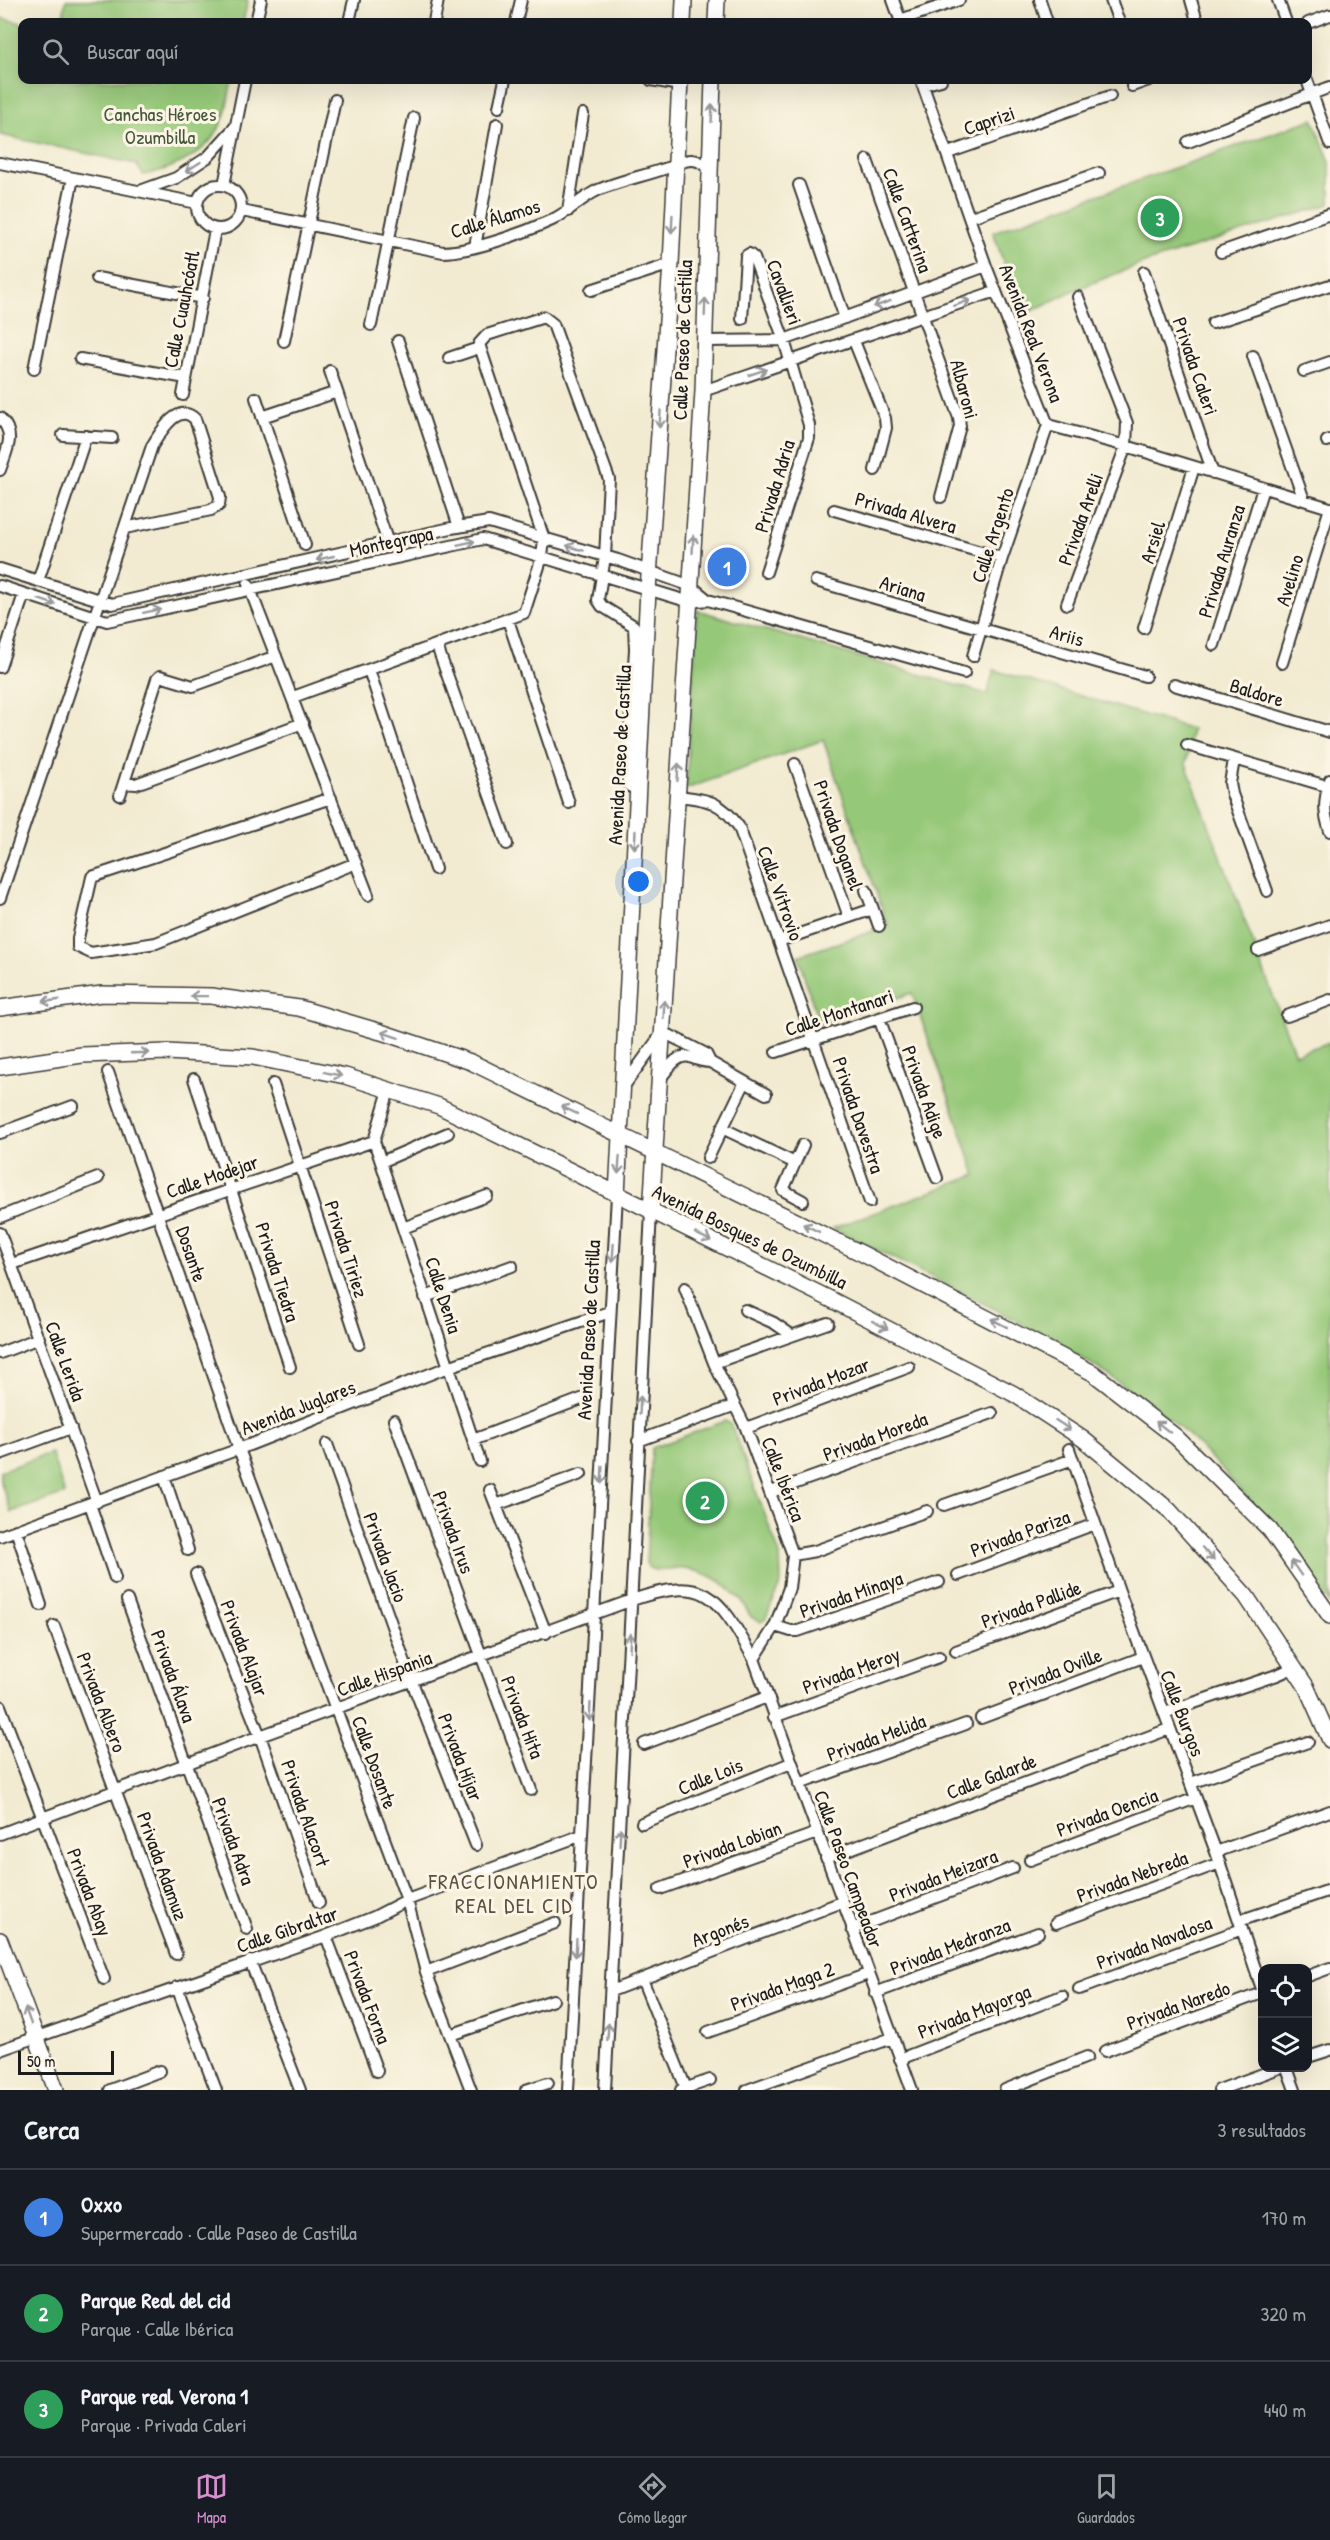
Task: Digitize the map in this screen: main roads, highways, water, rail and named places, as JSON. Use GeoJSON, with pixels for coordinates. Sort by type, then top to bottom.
{"type":"FeatureCollection","features":[{"type":"Feature","properties":{"kind":"main road"},"geometry":{"type":"LineString","coordinates":[[683,18],[684,0]]}},
{"type":"Feature","properties":{"kind":"main road"},"geometry":{"type":"LineString","coordinates":[[716,18],[717,0]]}},
{"type":"Feature","properties":{"kind":"main road","name":"Calle Paseo de Castilla"},"geometry":{"type":"LineString","coordinates":[[650,572],[671,264],[680,84]]}},
{"type":"Feature","properties":{"kind":"main road","name":"Calle Paseo de Castilla"},"geometry":{"type":"LineString","coordinates":[[654,1151],[703,391],[713,84]]}},
{"type":"Feature","properties":{"kind":"main road","name":"Avenida Paseo de Castilla"},"geometry":{"type":"LineString","coordinates":[[617,1195],[650,572]]}},
{"type":"Feature","properties":{"kind":"main road","name":"Avenida Bosques de Ozumbilla"},"geometry":{"type":"LineString","coordinates":[[0,1008],[102,994],[212,996],[299,1008],[471,1062],[863,1254],[1093,1373],[1176,1437],[1270,1530],[1330,1616]]}},
{"type":"Feature","properties":{"kind":"main road","name":"Avenida Bosques de Ozumbilla"},"geometry":{"type":"LineString","coordinates":[[0,1067],[15,1063],[92,1054],[167,1052],[253,1057],[345,1076],[439,1106],[828,1298],[1014,1394],[1083,1439],[1168,1510],[1246,1596],[1306,1686],[1330,1740]]}},
{"type":"Feature","properties":{"kind":"main road"},"geometry":{"type":"LineString","coordinates":[[651,1212],[654,1151]]}},
{"type":"Feature","properties":{"kind":"main road"},"geometry":{"type":"LineString","coordinates":[[0,1941],[56,2090]]}},
{"type":"Feature","properties":{"kind":"place","name":"Parque real Verona 1"},"geometry":{"type":"Point","coordinates":[1160,218]}},
{"type":"Feature","properties":{"kind":"place","name":"Oxxo"},"geometry":{"type":"Point","coordinates":[727,567]}},
{"type":"Feature","properties":{"kind":"place","name":"Parque Real del cid"},"geometry":{"type":"Point","coordinates":[705,1501]}},
{"type":"Feature","properties":{"kind":"district","name":"FRACCIONAMIENTO REAL DEL CID"},"geometry":{"type":"Point","coordinates":[514,1893]}},
{"type":"Feature","properties":{"kind":"park label","name":"Canchas Héroes Ozumbilla"},"geometry":{"type":"Point","coordinates":[160,124]}}]}
